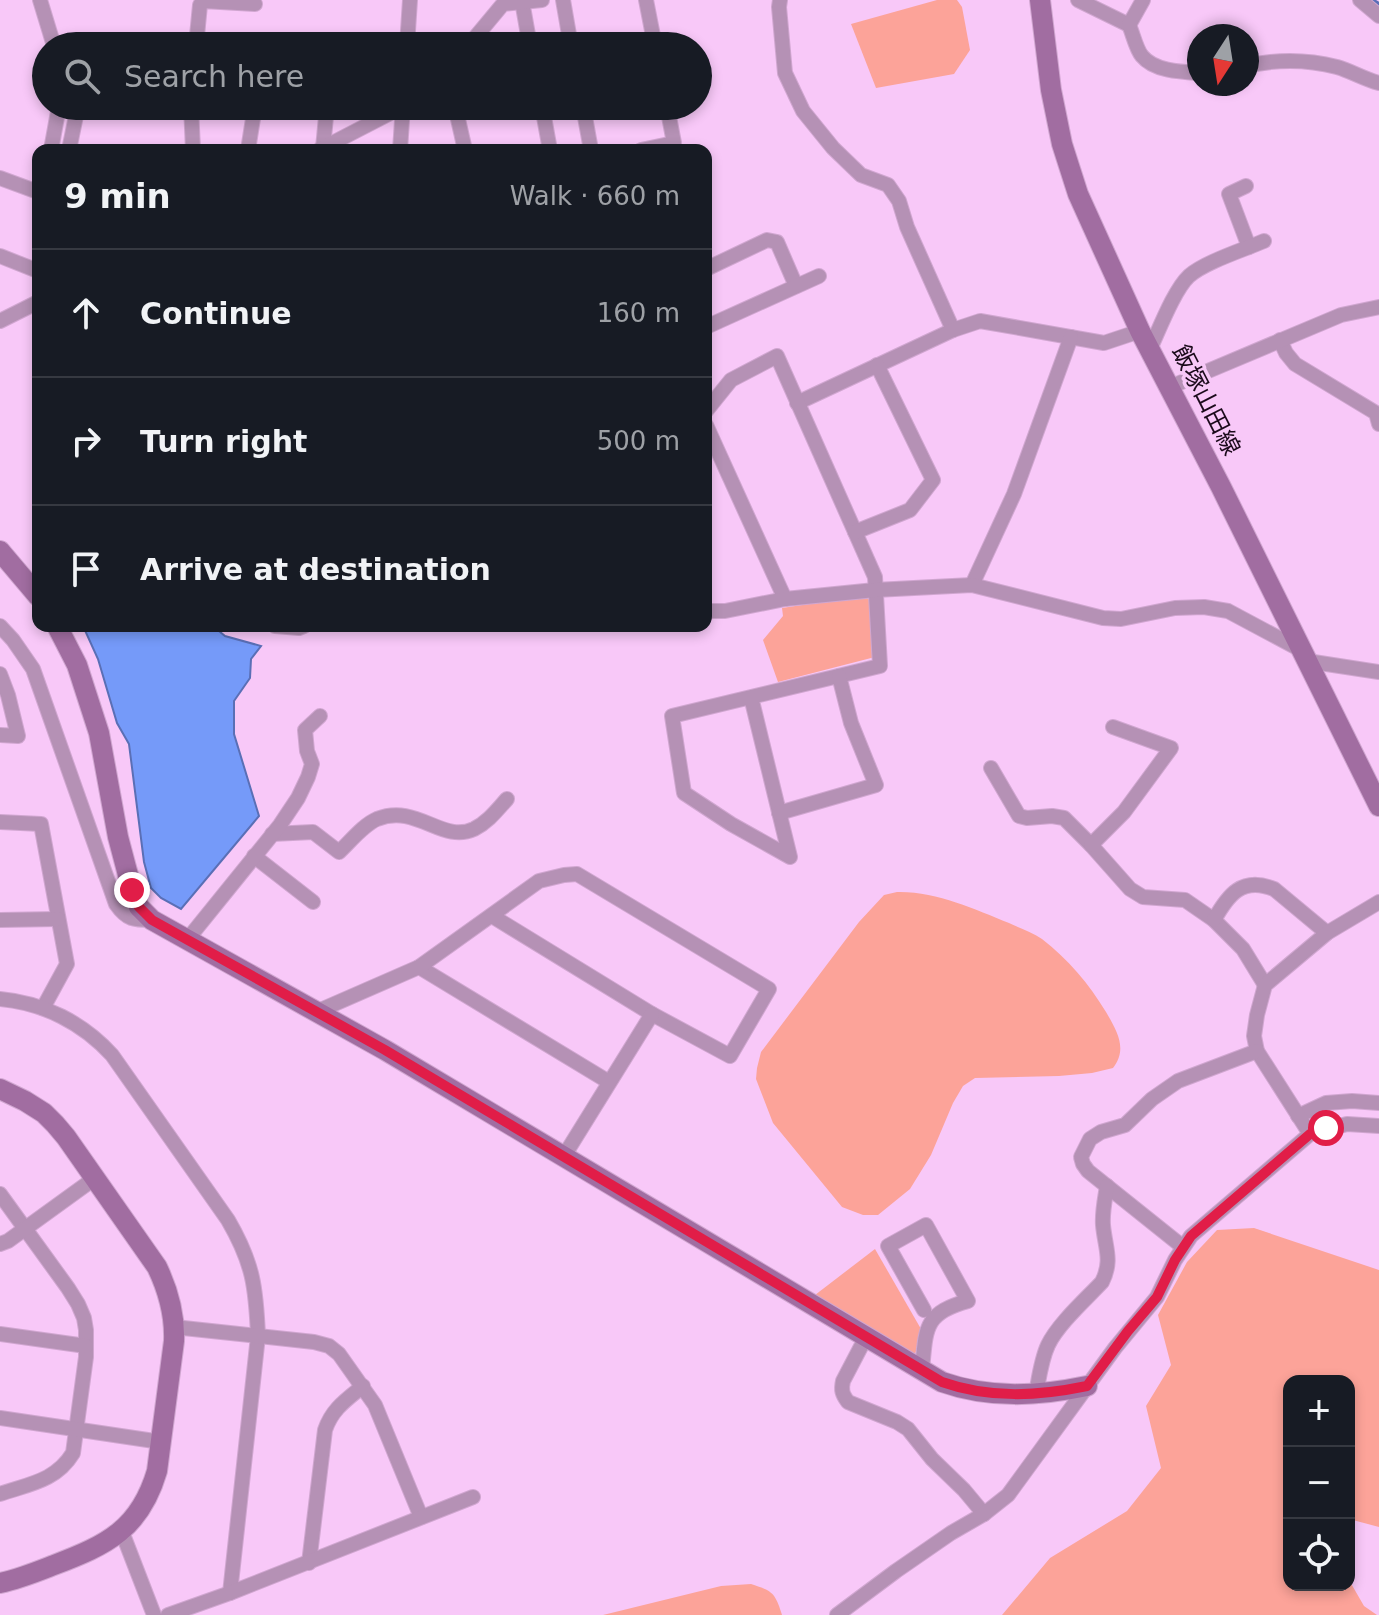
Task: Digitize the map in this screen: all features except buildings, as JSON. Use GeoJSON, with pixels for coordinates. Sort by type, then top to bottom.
{"type":"FeatureCollection","features":[{"type":"Feature","properties":{"kind":"street"},"geometry":{"type":"LineString","coordinates":[[40,0],[50,32]]}},
{"type":"Feature","properties":{"kind":"street"},"geometry":{"type":"LineString","coordinates":[[408,32],[410,0]]}},
{"type":"Feature","properties":{"kind":"street"},"geometry":{"type":"LineString","coordinates":[[479,32],[502,2],[542,0]]}},
{"type":"Feature","properties":{"kind":"street"},"geometry":{"type":"LineString","coordinates":[[563,0],[569,32]]}},
{"type":"Feature","properties":{"kind":"street"},"geometry":{"type":"LineString","coordinates":[[646,0],[652,32]]}},
{"type":"Feature","properties":{"kind":"street"},"geometry":{"type":"LineString","coordinates":[[780,0],[785,73],[803,111],[833,148],[861,175],[888,185],[899,201],[907,227],[953,330]]}},
{"type":"Feature","properties":{"kind":"street","name":"飯塚山田線"},"geometry":{"type":"LineString","coordinates":[[1040,0],[1051,90],[1062,144],[1078,194],[1145,340],[1379,806]]}},
{"type":"Feature","properties":{"kind":"street"},"geometry":{"type":"LineString","coordinates":[[1078,0],[1129,25],[1140,55],[1151,63],[1187,72]]}},
{"type":"Feature","properties":{"kind":"street"},"geometry":{"type":"LineString","coordinates":[[1129,25],[1143,0]]}},
{"type":"Feature","properties":{"kind":"street"},"geometry":{"type":"LineString","coordinates":[[1360,0],[1379,16]]}},
{"type":"Feature","properties":{"kind":"street"},"geometry":{"type":"LineString","coordinates":[[197,32],[203,1],[255,4]]}},
{"type":"Feature","properties":{"kind":"street"},"geometry":{"type":"LineString","coordinates":[[522,1],[528,32]]}},
{"type":"Feature","properties":{"kind":"street"},"geometry":{"type":"LineString","coordinates":[[1259,64],[1300,60],[1338,67],[1379,83]]}},
{"type":"Feature","properties":{"kind":"street"},"geometry":{"type":"LineString","coordinates":[[52,144],[56,120]]}},
{"type":"Feature","properties":{"kind":"street"},"geometry":{"type":"LineString","coordinates":[[70,144],[75,120]]}},
{"type":"Feature","properties":{"kind":"street"},"geometry":{"type":"LineString","coordinates":[[192,120],[193,144]]}},
{"type":"Feature","properties":{"kind":"street"},"geometry":{"type":"LineString","coordinates":[[249,144],[253,120]]}},
{"type":"Feature","properties":{"kind":"street"},"geometry":{"type":"LineString","coordinates":[[322,144],[325,120]]}},
{"type":"Feature","properties":{"kind":"street"},"geometry":{"type":"LineString","coordinates":[[331,144],[376,120]]}},
{"type":"Feature","properties":{"kind":"street"},"geometry":{"type":"LineString","coordinates":[[400,144],[402,120]]}},
{"type":"Feature","properties":{"kind":"street"},"geometry":{"type":"LineString","coordinates":[[458,120],[464,144]]}},
{"type":"Feature","properties":{"kind":"street"},"geometry":{"type":"LineString","coordinates":[[545,120],[549,144]]}},
{"type":"Feature","properties":{"kind":"street"},"geometry":{"type":"LineString","coordinates":[[586,120],[590,144]]}},
{"type":"Feature","properties":{"kind":"street"},"geometry":{"type":"LineString","coordinates":[[669,144],[674,143],[670,120]]}},
{"type":"Feature","properties":{"kind":"street"},"geometry":{"type":"LineString","coordinates":[[0,178],[32,190]]}},
{"type":"Feature","properties":{"kind":"street"},"geometry":{"type":"LineString","coordinates":[[1246,186],[1229,194],[1249,247]]}},
{"type":"Feature","properties":{"kind":"street"},"geometry":{"type":"LineString","coordinates":[[712,266],[767,240],[777,242],[796,286]]}},
{"type":"Feature","properties":{"kind":"street"},"geometry":{"type":"LineString","coordinates":[[797,403],[953,330],[980,321],[1104,343],[1145,340],[1187,278],[1198,269],[1264,241]]}},
{"type":"Feature","properties":{"kind":"street"},"geometry":{"type":"LineString","coordinates":[[0,256],[32,269]]}},
{"type":"Feature","properties":{"kind":"street"},"geometry":{"type":"LineString","coordinates":[[712,324],[819,276]]}},
{"type":"Feature","properties":{"kind":"street"},"geometry":{"type":"LineString","coordinates":[[0,321],[32,305]]}},
{"type":"Feature","properties":{"kind":"street"},"geometry":{"type":"LineString","coordinates":[[1170,387],[1341,315],[1379,307]]}},
{"type":"Feature","properties":{"kind":"street"},"geometry":{"type":"LineString","coordinates":[[972,585],[1014,494],[1071,337]]}},
{"type":"Feature","properties":{"kind":"street"},"geometry":{"type":"LineString","coordinates":[[1280,340],[1295,364],[1376,413],[1379,424]]}},
{"type":"Feature","properties":{"kind":"street"},"geometry":{"type":"LineString","coordinates":[[712,404],[731,380],[777,356],[875,577],[880,666],[839,676],[751,697],[672,716],[684,793],[790,857],[751,697]]}},
{"type":"Feature","properties":{"kind":"street"},"geometry":{"type":"LineString","coordinates":[[855,532],[910,510],[933,480],[877,365]]}},
{"type":"Feature","properties":{"kind":"street"},"geometry":{"type":"LineString","coordinates":[[712,438],[785,599]]}},
{"type":"Feature","properties":{"kind":"street"},"geometry":{"type":"LineString","coordinates":[[0,551],[32,589]]}},
{"type":"Feature","properties":{"kind":"street"},"geometry":{"type":"LineString","coordinates":[[712,611],[785,599],[875,590],[972,585],[1103,618],[1121,619],[1175,608],[1204,607],[1228,611],[1304,656],[1379,672]]}},
{"type":"Feature","properties":{"kind":"street"},"geometry":{"type":"LineString","coordinates":[[0,626],[33,669],[116,904],[123,915],[135,920],[152,920]]}},
{"type":"Feature","properties":{"kind":"street"},"geometry":{"type":"LineString","coordinates":[[60,632],[77,665],[99,733],[118,837],[132,890],[139,907],[152,920],[399,1058],[942,1382],[987,1393],[1036,1394],[1087,1386]]}},
{"type":"Feature","properties":{"kind":"street"},"geometry":{"type":"LineString","coordinates":[[0,674],[18,736],[0,735]]}},
{"type":"Feature","properties":{"kind":"street"},"geometry":{"type":"LineString","coordinates":[[779,813],[876,785],[851,723],[839,676]]}},
{"type":"Feature","properties":{"kind":"street"},"geometry":{"type":"LineString","coordinates":[[187,940],[298,798],[312,764],[305,730],[320,716]]}},
{"type":"Feature","properties":{"kind":"street"},"geometry":{"type":"LineString","coordinates":[[1091,845],[1124,812],[1171,748],[1113,727]]}},
{"type":"Feature","properties":{"kind":"street"},"geometry":{"type":"LineString","coordinates":[[991,768],[1019,816],[1064,818],[1130,889],[1143,897],[1185,900],[1214,920],[1243,949],[1265,985]]}},
{"type":"Feature","properties":{"kind":"street"},"geometry":{"type":"LineString","coordinates":[[272,834],[313,832],[339,852],[373,821],[388,816],[402,815],[458,833],[473,830],[488,820],[507,799]]}},
{"type":"Feature","properties":{"kind":"street"},"geometry":{"type":"LineString","coordinates":[[0,822],[41,824],[67,964],[43,1008]]}},
{"type":"Feature","properties":{"kind":"street"},"geometry":{"type":"LineString","coordinates":[[254,856],[313,902]]}},
{"type":"Feature","properties":{"kind":"street"},"geometry":{"type":"LineString","coordinates":[[316,1012],[419,967],[539,881],[577,874],[769,989],[730,1056],[652,1014],[492,916]]}},
{"type":"Feature","properties":{"kind":"street"},"geometry":{"type":"LineString","coordinates":[[1214,920],[1232,892],[1244,887],[1268,886],[1327,933]]}},
{"type":"Feature","properties":{"kind":"street"},"geometry":{"type":"LineString","coordinates":[[1310,1134],[1257,1051],[1254,1036],[1265,985],[1327,933],[1379,902]]}},
{"type":"Feature","properties":{"kind":"street"},"geometry":{"type":"LineString","coordinates":[[0,920],[58,919]]}},
{"type":"Feature","properties":{"kind":"street"},"geometry":{"type":"LineString","coordinates":[[419,967],[609,1082]]}},
{"type":"Feature","properties":{"kind":"street"},"geometry":{"type":"LineString","coordinates":[[0,999],[56,1013],[97,1038],[112,1055],[242,1244],[252,1271],[258,1336],[230,1593]]}},
{"type":"Feature","properties":{"kind":"street"},"geometry":{"type":"LineString","coordinates":[[564,1156],[652,1014]]}},
{"type":"Feature","properties":{"kind":"street"},"geometry":{"type":"LineString","coordinates":[[1183,1247],[1088,1171],[1081,1157],[1090,1139],[1101,1132],[1125,1125],[1152,1099],[1178,1081],[1257,1051]]}},
{"type":"Feature","properties":{"kind":"street"},"geometry":{"type":"LineString","coordinates":[[0,1089],[44,1113],[66,1137],[157,1267],[166,1286],[174,1327],[157,1471],[152,1488],[133,1520],[122,1532],[74,1558],[0,1583]]}},
{"type":"Feature","properties":{"kind":"street"},"geometry":{"type":"LineString","coordinates":[[1298,1116],[1337,1101],[1379,1103]]}},
{"type":"Feature","properties":{"kind":"street"},"geometry":{"type":"LineString","coordinates":[[837,1615],[1008,1495],[1128,1331],[1157,1297],[1191,1236],[1310,1134],[1347,1124],[1379,1126]]}},
{"type":"Feature","properties":{"kind":"street"},"geometry":{"type":"LineString","coordinates":[[0,1244],[95,1178]]}},
{"type":"Feature","properties":{"kind":"street"},"geometry":{"type":"LineString","coordinates":[[1036,1394],[1041,1365],[1054,1335],[1107,1273],[1109,1262],[1103,1212],[1107,1186]]}},
{"type":"Feature","properties":{"kind":"street"},"geometry":{"type":"LineString","coordinates":[[0,1194],[78,1304],[86,1330],[73,1453],[50,1477],[0,1494]]}},
{"type":"Feature","properties":{"kind":"street"},"geometry":{"type":"LineString","coordinates":[[922,1370],[927,1330],[934,1317],[948,1306],[968,1301],[926,1225],[888,1246],[924,1310]]}},
{"type":"Feature","properties":{"kind":"street"},"geometry":{"type":"LineString","coordinates":[[174,1327],[329,1346],[339,1354],[363,1386],[383,1422],[421,1517]]}},
{"type":"Feature","properties":{"kind":"street"},"geometry":{"type":"LineString","coordinates":[[0,1334],[86,1346]]}},
{"type":"Feature","properties":{"kind":"street"},"geometry":{"type":"LineString","coordinates":[[866,1337],[843,1381],[843,1396],[848,1402],[908,1429],[984,1514]]}},
{"type":"Feature","properties":{"kind":"street"},"geometry":{"type":"LineString","coordinates":[[309,1563],[325,1430],[336,1408],[363,1386]]}},
{"type":"Feature","properties":{"kind":"street"},"geometry":{"type":"LineString","coordinates":[[0,1418],[161,1442]]}},
{"type":"Feature","properties":{"kind":"street"},"geometry":{"type":"LineString","coordinates":[[168,1615],[473,1497]]}},
{"type":"Feature","properties":{"kind":"street"},"geometry":{"type":"LineString","coordinates":[[122,1532],[154,1615]]}},
{"type":"Feature","properties":{"kind":"shaded area"},"geometry":{"type":"Polygon","coordinates":[[[937,0],[957,0],[962,7],[970,50],[954,74],[876,88],[851,24],[937,0]]]}},
{"type":"Feature","properties":{"kind":"shaded area"},"geometry":{"type":"Polygon","coordinates":[[[863,596],[872,601],[875,657],[778,682],[763,640],[783,616],[782,608],[863,596]]]}},
{"type":"Feature","properties":{"kind":"shaded area"},"geometry":{"type":"Polygon","coordinates":[[[897,892],[926,894],[954,902],[1042,939],[1069,964],[1099,1002],[1117,1033],[1120,1054],[1113,1068],[1092,1073],[975,1078],[963,1086],[953,1103],[931,1155],[910,1189],[878,1215],[863,1215],[842,1207],[773,1123],[756,1079],[757,1068],[761,1052],[859,922],[884,895],[897,892]]]}},
{"type":"Feature","properties":{"kind":"shaded area"},"geometry":{"type":"Polygon","coordinates":[[[1254,1228],[1379,1270],[1379,1527],[1355,1521],[1355,1375],[1283,1375],[1283,1591],[1355,1590],[1364,1606],[1377,1615],[1002,1615],[1050,1558],[1127,1511],[1161,1468],[1146,1406],[1171,1365],[1158,1315],[1187,1262],[1217,1230],[1254,1228]]]}},
{"type":"Feature","properties":{"kind":"shaded area"},"geometry":{"type":"Polygon","coordinates":[[[875,1249],[921,1329],[915,1355],[815,1295],[875,1249]]]}},
{"type":"Feature","properties":{"kind":"shaded area"},"geometry":{"type":"Polygon","coordinates":[[[751,1584],[772,1594],[782,1615],[603,1615],[721,1586],[751,1584]]]}},
{"type":"Feature","properties":{"kind":"water"},"geometry":{"type":"Polygon","coordinates":[[[86,632],[220,632],[261,646],[251,659],[250,678],[234,701],[234,734],[259,816],[181,909],[161,898],[151,888],[144,862],[129,744],[117,723],[98,659],[86,632]]]}},
{"type":"Feature","properties":{"kind":"waterway"},"geometry":{"type":"LineString","coordinates":[[1372,0],[1379,4]]}},
{"type":"Feature","properties":{"kind":"route"},"geometry":{"type":"LineString","coordinates":[[132,890],[139,907],[152,920],[385,1050],[942,1382],[962,1389],[1033,1394],[1087,1386],[1157,1297],[1191,1236],[1310,1134],[1326,1128]]}}]}
